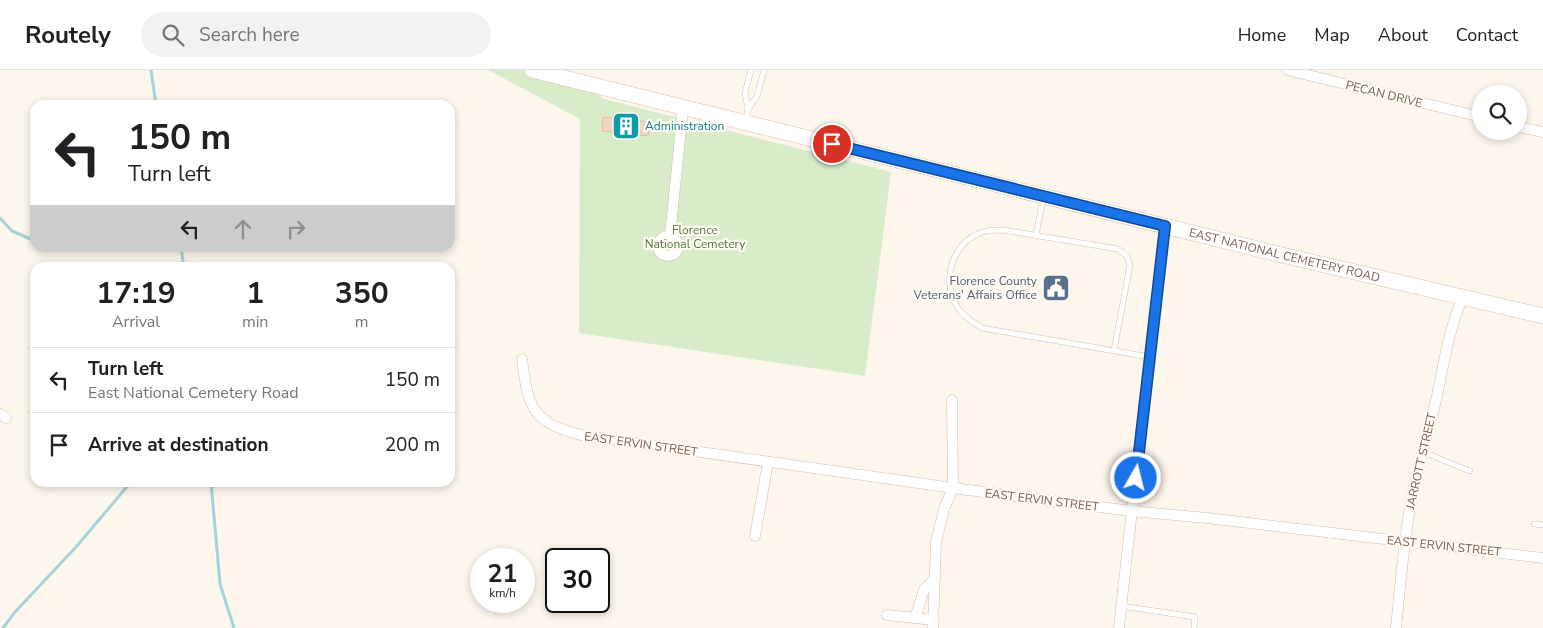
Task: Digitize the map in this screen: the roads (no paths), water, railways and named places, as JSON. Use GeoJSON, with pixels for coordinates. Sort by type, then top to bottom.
{"type":"FeatureCollection","features":[{"type":"Feature","properties":{"kind":"street","name":"EAST NATIONAL CEMETERY ROAD"},"geometry":{"type":"LineString","coordinates":[[532,70],[683,108],[747,116],[1044,196],[1543,316]]}},
{"type":"Feature","properties":{"kind":"street","name":"PECAN DRIVE"},"geometry":{"type":"LineString","coordinates":[[1287,70],[1472,115]]}},
{"type":"Feature","properties":{"kind":"street"},"geometry":{"type":"LineString","coordinates":[[670,236],[683,108]]}},
{"type":"Feature","properties":{"kind":"street"},"geometry":{"type":"LineString","coordinates":[[1527,128],[1543,132]]}},
{"type":"Feature","properties":{"kind":"street"},"geometry":{"type":"LineString","coordinates":[[1119,628],[1165,226]]}},
{"type":"Feature","properties":{"kind":"street","name":"JARROTT STREET"},"geometry":{"type":"LineString","coordinates":[[1396,628],[1405,541],[1412,498],[1448,338],[1464,298]]}},
{"type":"Feature","properties":{"kind":"street","name":"EAST ERVIN STREET"},"geometry":{"type":"LineString","coordinates":[[522,359],[528,396],[532,407],[550,425],[581,435],[953,488],[1131,511],[1207,518],[1543,558]]}},
{"type":"Feature","properties":{"kind":"street"},"geometry":{"type":"LineString","coordinates":[[887,615],[914,618],[934,624],[936,542],[944,509],[953,488],[952,400]]}},
{"type":"Feature","properties":{"kind":"street"},"geometry":{"type":"LineString","coordinates":[[755,536],[768,462]]}},
{"type":"Feature","properties":{"kind":"street"},"geometry":{"type":"LineString","coordinates":[[914,618],[924,590],[935,578]]}},
{"type":"Feature","properties":{"kind":"lane"},"geometry":{"type":"LineString","coordinates":[[747,116],[745,93],[751,70]]}},
{"type":"Feature","properties":{"kind":"lane"},"geometry":{"type":"LineString","coordinates":[[747,116],[757,96],[764,70]]}},
{"type":"Feature","properties":{"kind":"lane"},"geometry":{"type":"LineString","coordinates":[[1036,235],[1044,196]]}},
{"type":"Feature","properties":{"kind":"lane"},"geometry":{"type":"LineString","coordinates":[[1114,350],[1130,265],[1127,256],[1118,249],[1003,230],[986,231],[970,238],[952,260],[949,286],[953,299],[959,309],[982,328],[1151,357]]}},
{"type":"Feature","properties":{"kind":"lane"},"geometry":{"type":"LineString","coordinates":[[1423,452],[1470,471]]}},
{"type":"Feature","properties":{"kind":"lane"},"geometry":{"type":"LineString","coordinates":[[1534,524],[1543,525]]}},
{"type":"Feature","properties":{"kind":"lane"},"geometry":{"type":"LineString","coordinates":[[1121,606],[1195,617],[1194,628]]}},
{"type":"Feature","properties":{"kind":"waterway"},"geometry":{"type":"LineString","coordinates":[[151,70],[155,100]]}},
{"type":"Feature","properties":{"kind":"waterway"},"geometry":{"type":"LineString","coordinates":[[0,218],[12,231],[30,239]]}},
{"type":"Feature","properties":{"kind":"waterway"},"geometry":{"type":"LineString","coordinates":[[182,252],[183,262]]}},
{"type":"Feature","properties":{"kind":"waterway"},"geometry":{"type":"LineString","coordinates":[[3,628],[15,612],[76,547],[127,487]]}},
{"type":"Feature","properties":{"kind":"waterway"},"geometry":{"type":"LineString","coordinates":[[211,487],[220,584],[234,628]]}},
{"type":"Feature","properties":{"kind":"place","name":"Administration"},"geometry":{"type":"Point","coordinates":[626,126]}},
{"type":"Feature","properties":{"kind":"place","name":"Florence County Veterans' Affairs Office"},"geometry":{"type":"Point","coordinates":[1056,288]}},
{"type":"Feature","properties":{"kind":"park label","name":"Florence National Cemetery"},"geometry":{"type":"Point","coordinates":[695,237]}}]}
